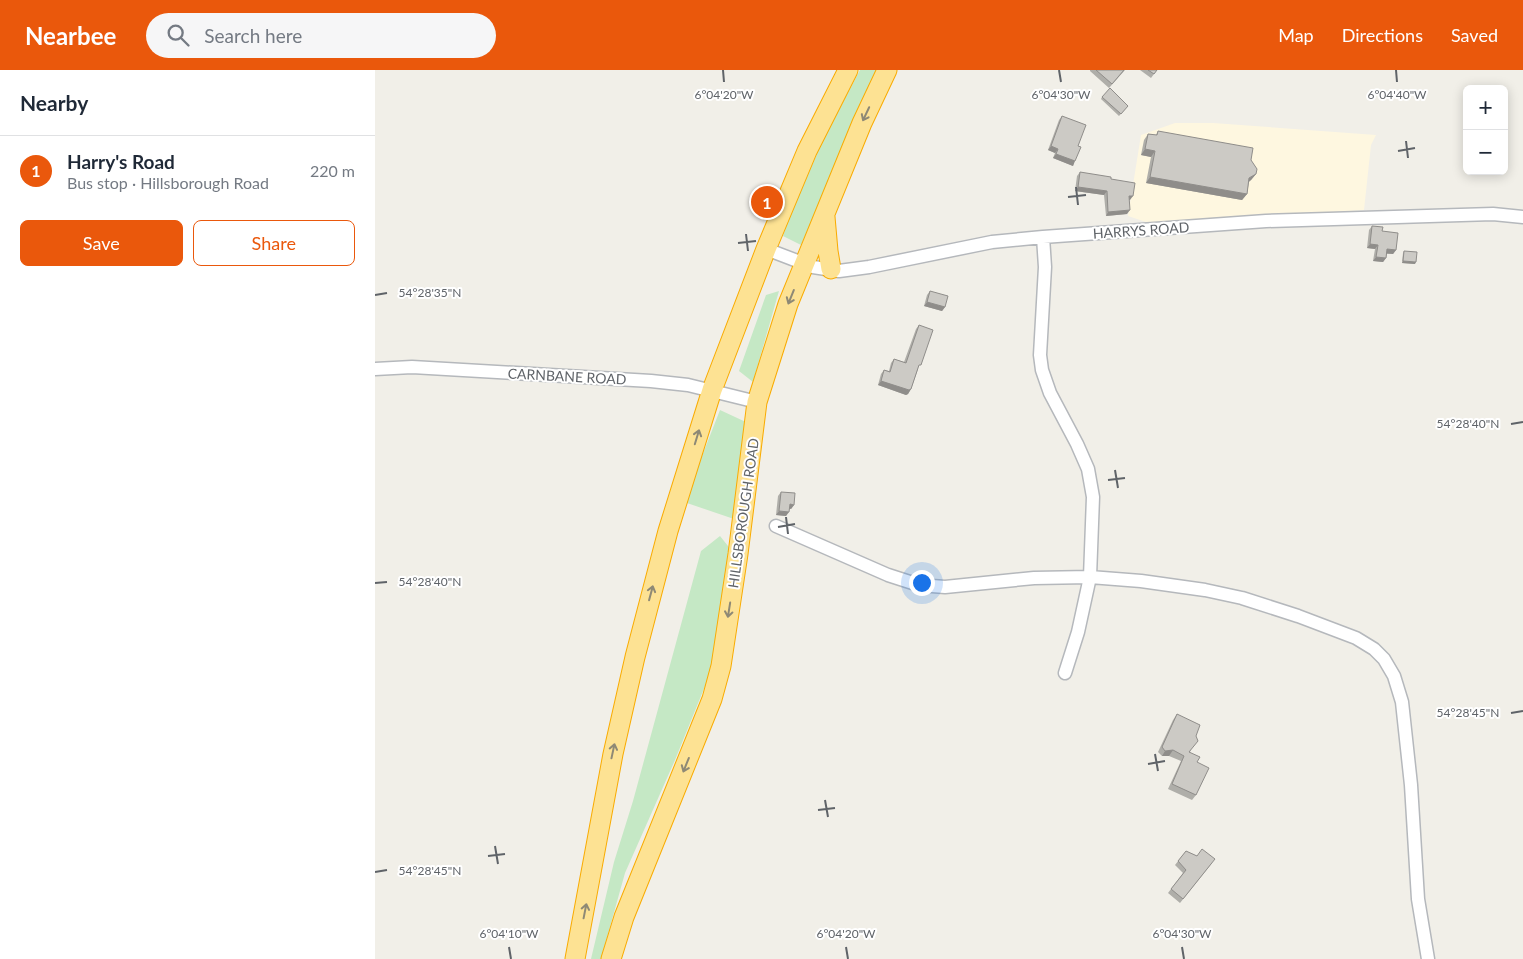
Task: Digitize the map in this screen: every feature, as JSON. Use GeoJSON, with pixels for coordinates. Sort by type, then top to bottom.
{"type":"FeatureCollection","features":[{"type":"Feature","properties":{"kind":"highway"},"geometry":{"type":"LineString","coordinates":[[575,959],[613,754],[635,657],[668,532],[712,390],[766,248],[807,151],[848,70]]}},
{"type":"Feature","properties":{"kind":"highway","name":"HILLSBOROUGH ROAD"},"geometry":{"type":"LineString","coordinates":[[611,959],[624,917],[712,699],[719,674],[738,554],[757,402],[788,304],[862,123],[887,70]]}},
{"type":"Feature","properties":{"kind":"highway"},"geometry":{"type":"LineString","coordinates":[[825,214],[831,269]]}},
{"type":"Feature","properties":{"kind":"street","name":"HARRYS ROAD"},"geometry":{"type":"LineString","coordinates":[[766,248],[813,267],[839,270],[869,267],[992,242],[1043,237],[1266,221],[1493,214],[1523,217]]}},
{"type":"Feature","properties":{"kind":"street"},"geometry":{"type":"LineString","coordinates":[[1043,237],[1045,266],[1040,355],[1042,370],[1050,393],[1088,469],[1093,497],[1091,577],[1078,632],[1065,673]]}},
{"type":"Feature","properties":{"kind":"street","name":"CARNBANE ROAD"},"geometry":{"type":"LineString","coordinates":[[375,369],[412,367],[651,381],[688,385],[757,402]]}},
{"type":"Feature","properties":{"kind":"street"},"geometry":{"type":"LineString","coordinates":[[776,526],[888,575],[919,585],[945,587],[1033,578],[1091,577],[1205,590],[1242,598],[1299,616],[1356,638],[1374,649],[1384,659],[1394,676],[1402,702],[1411,785],[1418,899],[1428,959]]}},
{"type":"Feature","properties":{"kind":"shaded area"},"geometry":{"type":"Polygon","coordinates":[[[1175,123],[1213,123],[1376,135],[1371,145],[1364,210],[1152,224],[1128,216],[1141,135],[1175,123]]]}},
{"type":"Feature","properties":{"kind":"green space"},"geometry":{"type":"Polygon","coordinates":[[[860,70],[880,70],[801,245],[783,236],[787,223],[823,140],[860,70]]]}},
{"type":"Feature","properties":{"kind":"green space"},"geometry":{"type":"Polygon","coordinates":[[[779,291],[753,382],[739,371],[766,295],[779,291]]]}},
{"type":"Feature","properties":{"kind":"green space"},"geometry":{"type":"Polygon","coordinates":[[[720,410],[748,423],[734,519],[684,502],[720,410]]]}},
{"type":"Feature","properties":{"kind":"green space"},"geometry":{"type":"Polygon","coordinates":[[[720,536],[732,551],[714,664],[675,760],[625,873],[601,959],[591,959],[614,862],[633,801],[701,551],[720,536]]]}},
{"type":"Feature","properties":{"kind":"building"},"geometry":{"type":"Polygon","coordinates":[[[1096,70],[1124,70],[1112,84],[1096,70]]]}},
{"type":"Feature","properties":{"kind":"building"},"geometry":{"type":"Polygon","coordinates":[[[1148,70],[1157,70],[1154,74],[1148,70]]]}},
{"type":"Feature","properties":{"kind":"building"},"geometry":{"type":"Polygon","coordinates":[[[1110,88],[1128,106],[1121,114],[1102,97],[1110,88]]]}},
{"type":"Feature","properties":{"kind":"building"},"geometry":{"type":"Polygon","coordinates":[[[1062,116],[1086,125],[1078,146],[1081,147],[1075,161],[1056,154],[1058,149],[1051,146],[1062,116]]]}},
{"type":"Feature","properties":{"kind":"building"},"geometry":{"type":"Polygon","coordinates":[[[1158,131],[1253,148],[1251,160],[1257,169],[1256,174],[1249,178],[1247,194],[1150,177],[1155,151],[1145,149],[1148,134],[1157,135],[1158,131]]]}},
{"type":"Feature","properties":{"kind":"building"},"geometry":{"type":"Polygon","coordinates":[[[1080,172],[1135,183],[1133,196],[1129,196],[1130,210],[1108,212],[1107,191],[1078,187],[1080,172]]]}},
{"type":"Feature","properties":{"kind":"building"},"geometry":{"type":"Polygon","coordinates":[[[1372,226],[1383,227],[1382,231],[1398,233],[1396,250],[1387,249],[1386,258],[1376,257],[1378,245],[1370,244],[1372,226]]]}},
{"type":"Feature","properties":{"kind":"building"},"geometry":{"type":"Polygon","coordinates":[[[1404,251],[1417,252],[1416,262],[1403,261],[1404,251]]]}},
{"type":"Feature","properties":{"kind":"building"},"geometry":{"type":"Polygon","coordinates":[[[930,291],[948,296],[945,307],[927,302],[930,291]]]}},
{"type":"Feature","properties":{"kind":"building"},"geometry":{"type":"Polygon","coordinates":[[[919,325],[933,330],[911,389],[881,381],[884,370],[890,372],[894,359],[906,363],[919,325]]]}},
{"type":"Feature","properties":{"kind":"building"},"geometry":{"type":"Polygon","coordinates":[[[781,492],[795,493],[794,505],[790,504],[789,512],[779,511],[781,492]]]}},
{"type":"Feature","properties":{"kind":"building"},"geometry":{"type":"Polygon","coordinates":[[[1177,714],[1200,725],[1196,736],[1198,741],[1189,752],[1200,757],[1197,762],[1209,768],[1196,795],[1172,784],[1184,756],[1173,750],[1165,751],[1162,747],[1177,714]]]}},
{"type":"Feature","properties":{"kind":"building"},"geometry":{"type":"Polygon","coordinates":[[[1202,849],[1215,859],[1183,899],[1171,889],[1186,870],[1178,861],[1186,851],[1197,856],[1202,849]]]}},
{"type":"Feature","properties":{"kind":"place","name":"Harry's Road"},"geometry":{"type":"Point","coordinates":[767,202]}}]}
